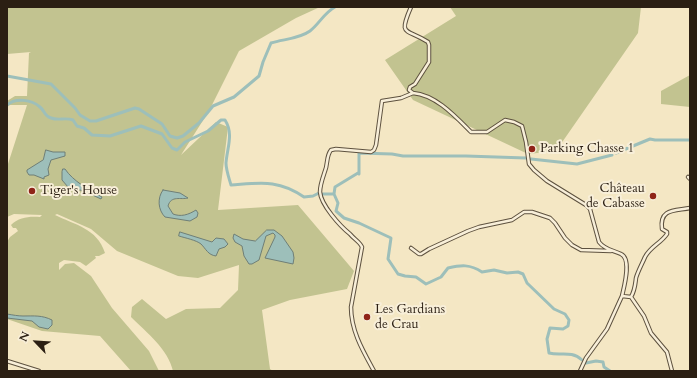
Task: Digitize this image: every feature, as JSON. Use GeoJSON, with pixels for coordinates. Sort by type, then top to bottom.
{"type":"FeatureCollection","features":[{"type":"Feature","properties":{"kind":"street"},"geometry":{"type":"LineString","coordinates":[[411,7],[404,22],[405,28],[408,32],[428,42],[429,45],[428,62],[415,84],[410,87],[409,90],[412,93]]}},
{"type":"Feature","properties":{"kind":"street"},"geometry":{"type":"LineString","coordinates":[[374,371],[360,344],[351,316],[351,307],[362,247],[361,244],[349,234],[326,208],[320,193],[328,156],[331,150],[336,149],[371,152],[374,150],[382,101],[401,98],[412,93],[422,94],[431,98],[456,117],[471,132],[487,132],[504,120],[514,122],[522,126],[529,164],[547,180],[586,205],[590,209],[599,242],[606,248],[623,255],[625,258],[626,281],[622,296],[607,329],[586,358],[580,371]]}},
{"type":"Feature","properties":{"kind":"street"},"geometry":{"type":"LineString","coordinates":[[631,297],[635,291],[636,278],[647,254],[652,247],[659,244],[667,234],[667,232],[662,228],[662,219],[664,215],[669,211],[690,208]]}},
{"type":"Feature","properties":{"kind":"street"},"geometry":{"type":"LineString","coordinates":[[411,248],[421,254],[468,231],[479,227],[490,226],[512,220],[524,212],[532,212],[550,218],[572,245],[582,250],[613,251]]}},
{"type":"Feature","properties":{"kind":"street"},"geometry":{"type":"LineString","coordinates":[[622,296],[631,297],[644,316],[651,333],[667,352],[672,371]]}},
{"type":"Feature","properties":{"kind":"street"},"geometry":{"type":"LineString","coordinates":[[7,361],[39,371]]}},
{"type":"Feature","properties":{"kind":"green space"},"geometry":{"type":"Polygon","coordinates":[[[7,7],[320,7],[296,18],[239,51],[209,111],[181,155],[216,122],[228,127],[218,210],[298,205],[354,271],[347,289],[290,300],[262,310],[270,369],[273,371],[173,371],[162,348],[131,317],[132,307],[142,299],[166,319],[186,309],[220,308],[238,290],[239,265],[198,278],[178,276],[117,251],[91,229],[57,214],[55,215],[84,228],[91,233],[97,238],[105,253],[95,256],[96,258],[86,266],[80,262],[64,260],[59,263],[59,270],[65,264],[74,263],[91,276],[112,308],[149,351],[159,371],[131,371],[100,336],[42,331],[7,319],[7,242],[10,237],[18,231],[11,225],[21,219],[40,217],[42,215],[14,214],[7,217],[7,167],[27,105],[10,105],[7,107],[7,101],[15,96],[27,96],[29,53],[31,52],[7,54],[7,7]]]}},
{"type":"Feature","properties":{"kind":"green space"},"geometry":{"type":"Polygon","coordinates":[[[450,7],[641,7],[638,33],[556,151],[528,154],[413,100],[385,60],[456,16],[450,7]]]}},
{"type":"Feature","properties":{"kind":"green space"},"geometry":{"type":"Polygon","coordinates":[[[690,75],[690,107],[661,104],[661,91],[690,75]]]}},
{"type":"Feature","properties":{"kind":"water"},"geometry":{"type":"Polygon","coordinates":[[[46,150],[53,152],[65,152],[65,156],[51,160],[48,169],[49,175],[44,177],[44,179],[34,175],[29,175],[27,170],[43,160],[46,150]]]}},
{"type":"Feature","properties":{"kind":"water"},"geometry":{"type":"Polygon","coordinates":[[[63,169],[65,169],[82,185],[102,197],[101,199],[84,191],[68,187],[62,180],[63,169]]]}},
{"type":"Feature","properties":{"kind":"water"},"geometry":{"type":"Polygon","coordinates":[[[163,190],[180,193],[188,198],[171,200],[168,206],[173,214],[184,215],[196,210],[198,213],[197,217],[190,221],[165,217],[159,204],[163,190]]]}},
{"type":"Feature","properties":{"kind":"water"},"geometry":{"type":"Polygon","coordinates":[[[267,230],[274,230],[282,236],[293,252],[293,264],[265,258],[275,237],[273,233],[266,236],[259,260],[249,264],[244,256],[242,246],[235,242],[233,238],[234,234],[243,239],[255,241],[267,230]]]}},
{"type":"Feature","properties":{"kind":"water"},"geometry":{"type":"Polygon","coordinates":[[[180,232],[212,242],[216,238],[224,239],[228,244],[219,249],[216,256],[209,253],[201,244],[179,236],[180,232]]]}},
{"type":"Feature","properties":{"kind":"water"},"geometry":{"type":"Polygon","coordinates":[[[7,314],[45,317],[52,320],[52,325],[48,329],[39,327],[32,321],[7,318],[7,314]]]}},
{"type":"Feature","properties":{"kind":"waterway"},"geometry":{"type":"LineString","coordinates":[[7,76],[51,84],[80,115],[90,121],[96,121],[135,108],[139,109],[162,124],[170,136],[177,138],[183,136],[199,123],[213,106],[234,97],[259,76],[271,43],[306,34],[335,7]]}},
{"type":"Feature","properties":{"kind":"waterway"},"geometry":{"type":"LineString","coordinates":[[7,105],[19,100],[28,101],[40,107],[49,117],[54,119],[73,120],[77,126],[84,128],[92,135],[110,136],[141,126],[162,134],[172,148],[177,150],[185,142],[208,131],[221,120],[225,120],[228,125],[230,136],[226,163],[231,185],[260,183],[277,185],[286,187],[304,197],[313,196],[319,193]]}},
{"type":"Feature","properties":{"kind":"waterway"},"geometry":{"type":"LineString","coordinates":[[616,153],[650,139],[690,140]]}},
{"type":"Feature","properties":{"kind":"waterway"},"geometry":{"type":"LineString","coordinates":[[334,194],[335,187],[358,173],[359,174],[359,153],[392,154],[403,156],[526,158]]}},
{"type":"Feature","properties":{"kind":"waterway"},"geometry":{"type":"LineString","coordinates":[[531,159],[577,164],[612,155]]}},
{"type":"Feature","properties":{"kind":"waterway"},"geometry":{"type":"LineString","coordinates":[[323,194],[334,194],[338,203],[336,211],[344,218],[359,223],[391,238],[388,259],[398,274],[416,277],[426,284],[441,277],[448,268],[457,266],[469,266],[482,272],[494,270],[507,273],[518,272],[523,274],[527,283],[554,309],[565,314],[569,320],[568,326],[563,329],[550,328],[547,339],[549,353],[570,354],[582,360]]}},
{"type":"Feature","properties":{"kind":"waterway"},"geometry":{"type":"LineString","coordinates":[[586,363],[596,361],[603,362],[604,367],[610,371]]}},
{"type":"Feature","properties":{"kind":"place","name":"Parking Chasse 1"},"geometry":{"type":"Point","coordinates":[532,149]}},
{"type":"Feature","properties":{"kind":"place","name":"Tiger's House"},"geometry":{"type":"Point","coordinates":[32,191]}},
{"type":"Feature","properties":{"kind":"place","name":"Château de Cabasse"},"geometry":{"type":"Point","coordinates":[653,196]}},
{"type":"Feature","properties":{"kind":"place","name":"Les Gardians de Crau"},"geometry":{"type":"Point","coordinates":[367,317]}}]}
